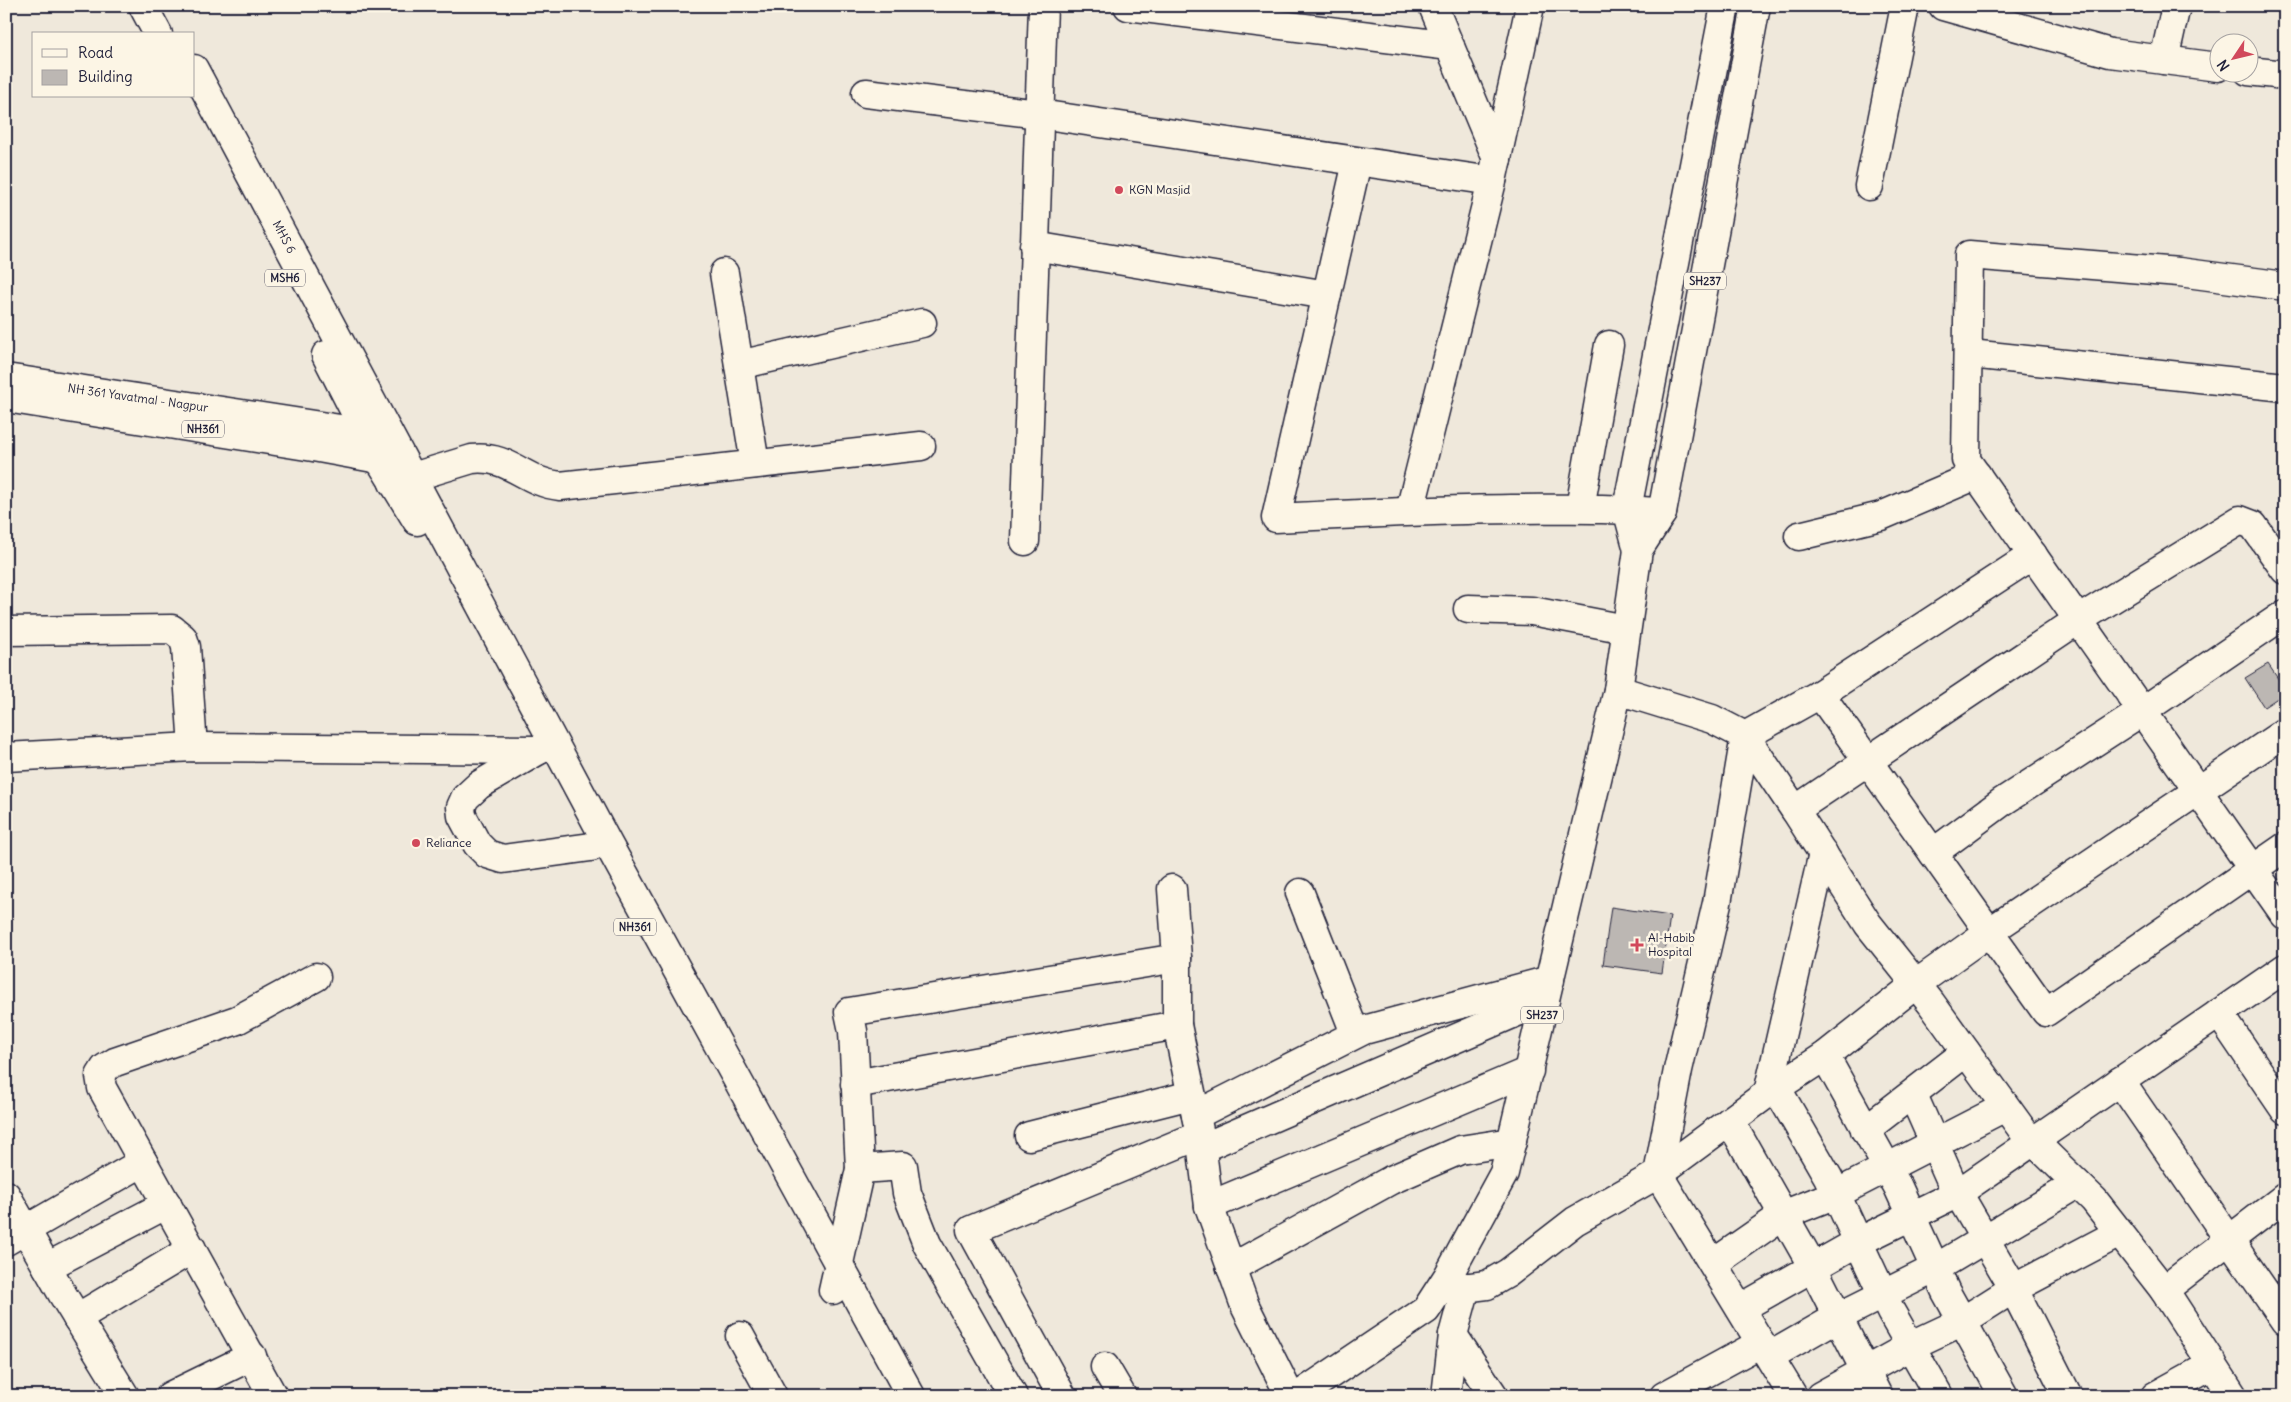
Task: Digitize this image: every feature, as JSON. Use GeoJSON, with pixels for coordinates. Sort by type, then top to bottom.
{"type":"FeatureCollection","features":[{"type":"Feature","properties":{"kind":"street"},"geometry":{"type":"LineString","coordinates":[[143,6],[157,32]]}},
{"type":"Feature","properties":{"kind":"street"},"geometry":{"type":"LineString","coordinates":[[160,6],[174,32]]}},
{"type":"Feature","properties":{"kind":"street"},"geometry":{"type":"LineString","coordinates":[[1025,541],[1043,6]]}},
{"type":"Feature","properties":{"kind":"street"},"geometry":{"type":"LineString","coordinates":[[1128,6],[1450,46]]}},
{"type":"Feature","properties":{"kind":"street"},"geometry":{"type":"LineString","coordinates":[[1433,6],[1450,46],[1494,170]]}},
{"type":"Feature","properties":{"kind":"street"},"geometry":{"type":"LineString","coordinates":[[1410,511],[1494,170],[1530,6]]}},
{"type":"Feature","properties":{"kind":"street","name":"SH237"},"geometry":{"type":"LineString","coordinates":[[1298,1396],[1426,1310],[1504,1173],[1618,690],[1638,550],[1627,509],[1725,6]]}},
{"type":"Feature","properties":{"kind":"street","name":"SH237"},"geometry":{"type":"LineString","coordinates":[[1638,550],[1662,513],[1756,6]]}},
{"type":"Feature","properties":{"kind":"street"},"geometry":{"type":"LineString","coordinates":[[1869,186],[1905,6]]}},
{"type":"Feature","properties":{"kind":"street"},"geometry":{"type":"LineString","coordinates":[[1943,6],[2019,17],[2110,53],[2208,66]]}},
{"type":"Feature","properties":{"kind":"street"},"geometry":{"type":"LineString","coordinates":[[2164,60],[2176,6]]}},
{"type":"Feature","properties":{"kind":"street","name":"MHS 6"},"geometry":{"type":"LineString","coordinates":[[195,71],[383,445]]}},
{"type":"Feature","properties":{"kind":"street"},"geometry":{"type":"LineString","coordinates":[[2258,72],[2285,75]]}},
{"type":"Feature","properties":{"kind":"street"},"geometry":{"type":"LineString","coordinates":[[866,92],[1038,114],[1357,162],[1494,170]]}},
{"type":"Feature","properties":{"kind":"street","name":"MSH6"},"geometry":{"type":"LineString","coordinates":[[192,98],[383,445]]}},
{"type":"Feature","properties":{"kind":"street"},"geometry":{"type":"LineString","coordinates":[[1357,162],[1276,518],[1410,511],[1580,508],[1627,509],[1662,513]]}},
{"type":"Feature","properties":{"kind":"street"},"geometry":{"type":"LineString","coordinates":[[1034,246],[1326,295]]}},
{"type":"Feature","properties":{"kind":"street"},"geometry":{"type":"LineString","coordinates":[[2285,286],[2179,272],[1969,255],[1970,354],[1966,460],[2285,915]]}},
{"type":"Feature","properties":{"kind":"street"},"geometry":{"type":"LineString","coordinates":[[724,273],[755,464]]}},
{"type":"Feature","properties":{"kind":"street"},"geometry":{"type":"LineString","coordinates":[[739,365],[922,323]]}},
{"type":"Feature","properties":{"kind":"street"},"geometry":{"type":"LineString","coordinates":[[1580,508],[1609,345]]}},
{"type":"Feature","properties":{"kind":"street"},"geometry":{"type":"LineString","coordinates":[[1970,354],[2285,387]]}},
{"type":"Feature","properties":{"kind":"street","name":"NH 361 Yavatmal - Nagpur"},"geometry":{"type":"LineString","coordinates":[[6,378],[383,445]]}},
{"type":"Feature","properties":{"kind":"street","name":"NH361"},"geometry":{"type":"LineString","coordinates":[[6,398],[313,447],[383,445],[403,480],[427,536],[591,848],[836,1277],[889,1396]]}},
{"type":"Feature","properties":{"kind":"street"},"geometry":{"type":"LineString","coordinates":[[910,1396],[836,1277],[608,844],[403,480],[472,459],[485,457],[507,464],[532,478],[560,486],[921,446]]}},
{"type":"Feature","properties":{"kind":"street"},"geometry":{"type":"LineString","coordinates":[[1798,536],[1881,516],[1977,475]]}},
{"type":"Feature","properties":{"kind":"street"},"geometry":{"type":"LineString","coordinates":[[1795,810],[2078,620],[2240,520],[2253,525],[2283,565]]}},
{"type":"Feature","properties":{"kind":"street"},"geometry":{"type":"LineString","coordinates":[[1745,736],[1820,694],[2033,555]]}},
{"type":"Feature","properties":{"kind":"street"},"geometry":{"type":"LineString","coordinates":[[1468,609],[1532,611],[1626,629]]}},
{"type":"Feature","properties":{"kind":"street"},"geometry":{"type":"LineString","coordinates":[[1933,853],[2002,802],[2141,712],[2285,614]]}},
{"type":"Feature","properties":{"kind":"street"},"geometry":{"type":"LineString","coordinates":[[6,631],[172,628],[183,638],[186,647],[193,747]]}},
{"type":"Feature","properties":{"kind":"street"},"geometry":{"type":"LineString","coordinates":[[1618,690],[1712,719],[1745,736],[1868,924],[1916,984],[2032,1142],[2094,1200],[2164,1290],[2233,1396]]}},
{"type":"Feature","properties":{"kind":"street"},"geometry":{"type":"LineString","coordinates":[[1820,694],[2046,1012],[2285,847]]}},
{"type":"Feature","properties":{"kind":"street"},"geometry":{"type":"LineString","coordinates":[[1439,1290],[1488,1285],[1508,1273],[1575,1221],[1658,1174],[1772,1090],[1825,1056],[1916,984],[1989,932],[2285,732]]}},
{"type":"Feature","properties":{"kind":"street"},"geometry":{"type":"LineString","coordinates":[[1745,736],[1717,904],[1678,1070],[1658,1174],[1714,1263],[1790,1394]]}},
{"type":"Feature","properties":{"kind":"street"},"geometry":{"type":"LineString","coordinates":[[6,757],[193,747],[539,750]]}},
{"type":"Feature","properties":{"kind":"street"},"geometry":{"type":"LineString","coordinates":[[539,750],[479,785],[465,798],[462,816],[477,844],[487,854],[503,860],[591,848]]}},
{"type":"Feature","properties":{"kind":"street"},"geometry":{"type":"LineString","coordinates":[[1823,853],[1772,1090],[1836,1194],[1882,1294],[1939,1396]]}},
{"type":"Feature","properties":{"kind":"street"},"geometry":{"type":"LineString","coordinates":[[1172,889],[1177,958],[1177,1024],[1197,1123],[1209,1206],[1244,1306],[1290,1396]]}},
{"type":"Feature","properties":{"kind":"street"},"geometry":{"type":"LineString","coordinates":[[1300,893],[1355,1033]]}},
{"type":"Feature","properties":{"kind":"street"},"geometry":{"type":"LineString","coordinates":[[836,1277],[860,1169],[853,1031],[849,1012],[1177,958]]}},
{"type":"Feature","properties":{"kind":"street"},"geometry":{"type":"LineString","coordinates":[[1741,1308],[1814,1269],[1858,1242],[1958,1193],[2285,968]]}},
{"type":"Feature","properties":{"kind":"street"},"geometry":{"type":"LineString","coordinates":[[273,1396],[102,1088],[100,1076],[105,1068],[114,1062],[237,1020],[316,977]]}},
{"type":"Feature","properties":{"kind":"street"},"geometry":{"type":"LineString","coordinates":[[1062,1396],[971,1230],[1197,1123],[1355,1033],[1384,1023],[1548,990]]}},
{"type":"Feature","properties":{"kind":"street"},"geometry":{"type":"LineString","coordinates":[[1028,1136],[1197,1123],[1548,990]]}},
{"type":"Feature","properties":{"kind":"street"},"geometry":{"type":"LineString","coordinates":[[2219,1014],[2285,1110]]}},
{"type":"Feature","properties":{"kind":"street"},"geometry":{"type":"LineString","coordinates":[[856,1084],[1177,1024]]}},
{"type":"Feature","properties":{"kind":"street"},"geometry":{"type":"LineString","coordinates":[[1865,1130],[1913,1095],[1966,1052]]}},
{"type":"Feature","properties":{"kind":"street"},"geometry":{"type":"LineString","coordinates":[[1825,1056],[1887,1168],[1961,1322],[2004,1396]]}},
{"type":"Feature","properties":{"kind":"street"},"geometry":{"type":"LineString","coordinates":[[1209,1206],[1529,1070]]}},
{"type":"Feature","properties":{"kind":"street"},"geometry":{"type":"LineString","coordinates":[[2120,1081],[2285,1321]]}},
{"type":"Feature","properties":{"kind":"street"},"geometry":{"type":"LineString","coordinates":[[1913,1095],[1958,1193],[2013,1289],[2068,1396]]}},
{"type":"Feature","properties":{"kind":"street"},"geometry":{"type":"LineString","coordinates":[[1714,1263],[1783,1214],[1836,1194],[2005,1107]]}},
{"type":"Feature","properties":{"kind":"street"},"geometry":{"type":"LineString","coordinates":[[1730,1121],[1814,1269],[1878,1396]]}},
{"type":"Feature","properties":{"kind":"street"},"geometry":{"type":"LineString","coordinates":[[1231,1268],[1391,1180],[1460,1150],[1512,1142]]}},
{"type":"Feature","properties":{"kind":"street"},"geometry":{"type":"LineString","coordinates":[[16,1235],[143,1162]]}},
{"type":"Feature","properties":{"kind":"street"},"geometry":{"type":"LineString","coordinates":[[860,1169],[903,1166],[907,1193],[927,1244],[1013,1396]]}},
{"type":"Feature","properties":{"kind":"street"},"geometry":{"type":"LineString","coordinates":[[1664,1396],[1838,1317],[1936,1268],[2077,1184]]}},
{"type":"Feature","properties":{"kind":"street"},"geometry":{"type":"LineString","coordinates":[[6,1195],[16,1235],[47,1267],[125,1396]]}},
{"type":"Feature","properties":{"kind":"street"},"geometry":{"type":"LineString","coordinates":[[2164,1290],[2285,1198]]}},
{"type":"Feature","properties":{"kind":"street"},"geometry":{"type":"LineString","coordinates":[[47,1267],[167,1204]]}},
{"type":"Feature","properties":{"kind":"street"},"geometry":{"type":"LineString","coordinates":[[1820,1396],[1910,1346],[1961,1322],[2013,1289],[2119,1233]]}},
{"type":"Feature","properties":{"kind":"street"},"geometry":{"type":"LineString","coordinates":[[77,1318],[192,1249]]}},
{"type":"Feature","properties":{"kind":"street"},"geometry":{"type":"LineString","coordinates":[[1446,1396],[1454,1335],[1466,1287]]}},
{"type":"Feature","properties":{"kind":"street"},"geometry":{"type":"LineString","coordinates":[[1454,1335],[1494,1396]]}},
{"type":"Feature","properties":{"kind":"street"},"geometry":{"type":"LineString","coordinates":[[740,1336],[774,1396]]}},
{"type":"Feature","properties":{"kind":"street"},"geometry":{"type":"LineString","coordinates":[[170,1396],[252,1356]]}},
{"type":"Feature","properties":{"kind":"street"},"geometry":{"type":"LineString","coordinates":[[2155,1396],[2213,1364]]}},
{"type":"Feature","properties":{"kind":"street"},"geometry":{"type":"LineString","coordinates":[[1105,1367],[1122,1396]]}},
{"type":"Feature","properties":{"kind":"building"},"geometry":{"type":"Polygon","coordinates":[[[2268,664],[2285,689],[2285,693],[2264,707],[2245,678],[2268,664]]]}},
{"type":"Feature","properties":{"kind":"building"},"geometry":{"type":"Polygon","coordinates":[[[1611,907],[1670,916],[1662,973],[1603,965],[1611,907]]]}},
{"type":"Feature","properties":{"kind":"place","name":"KGN Masjid"},"geometry":{"type":"Point","coordinates":[1119,190]}},
{"type":"Feature","properties":{"kind":"place","name":"Reliance"},"geometry":{"type":"Point","coordinates":[416,843]}},
{"type":"Feature","properties":{"kind":"place","name":"Al-Habib Hospital"},"geometry":{"type":"Point","coordinates":[1637,945]}}]}
